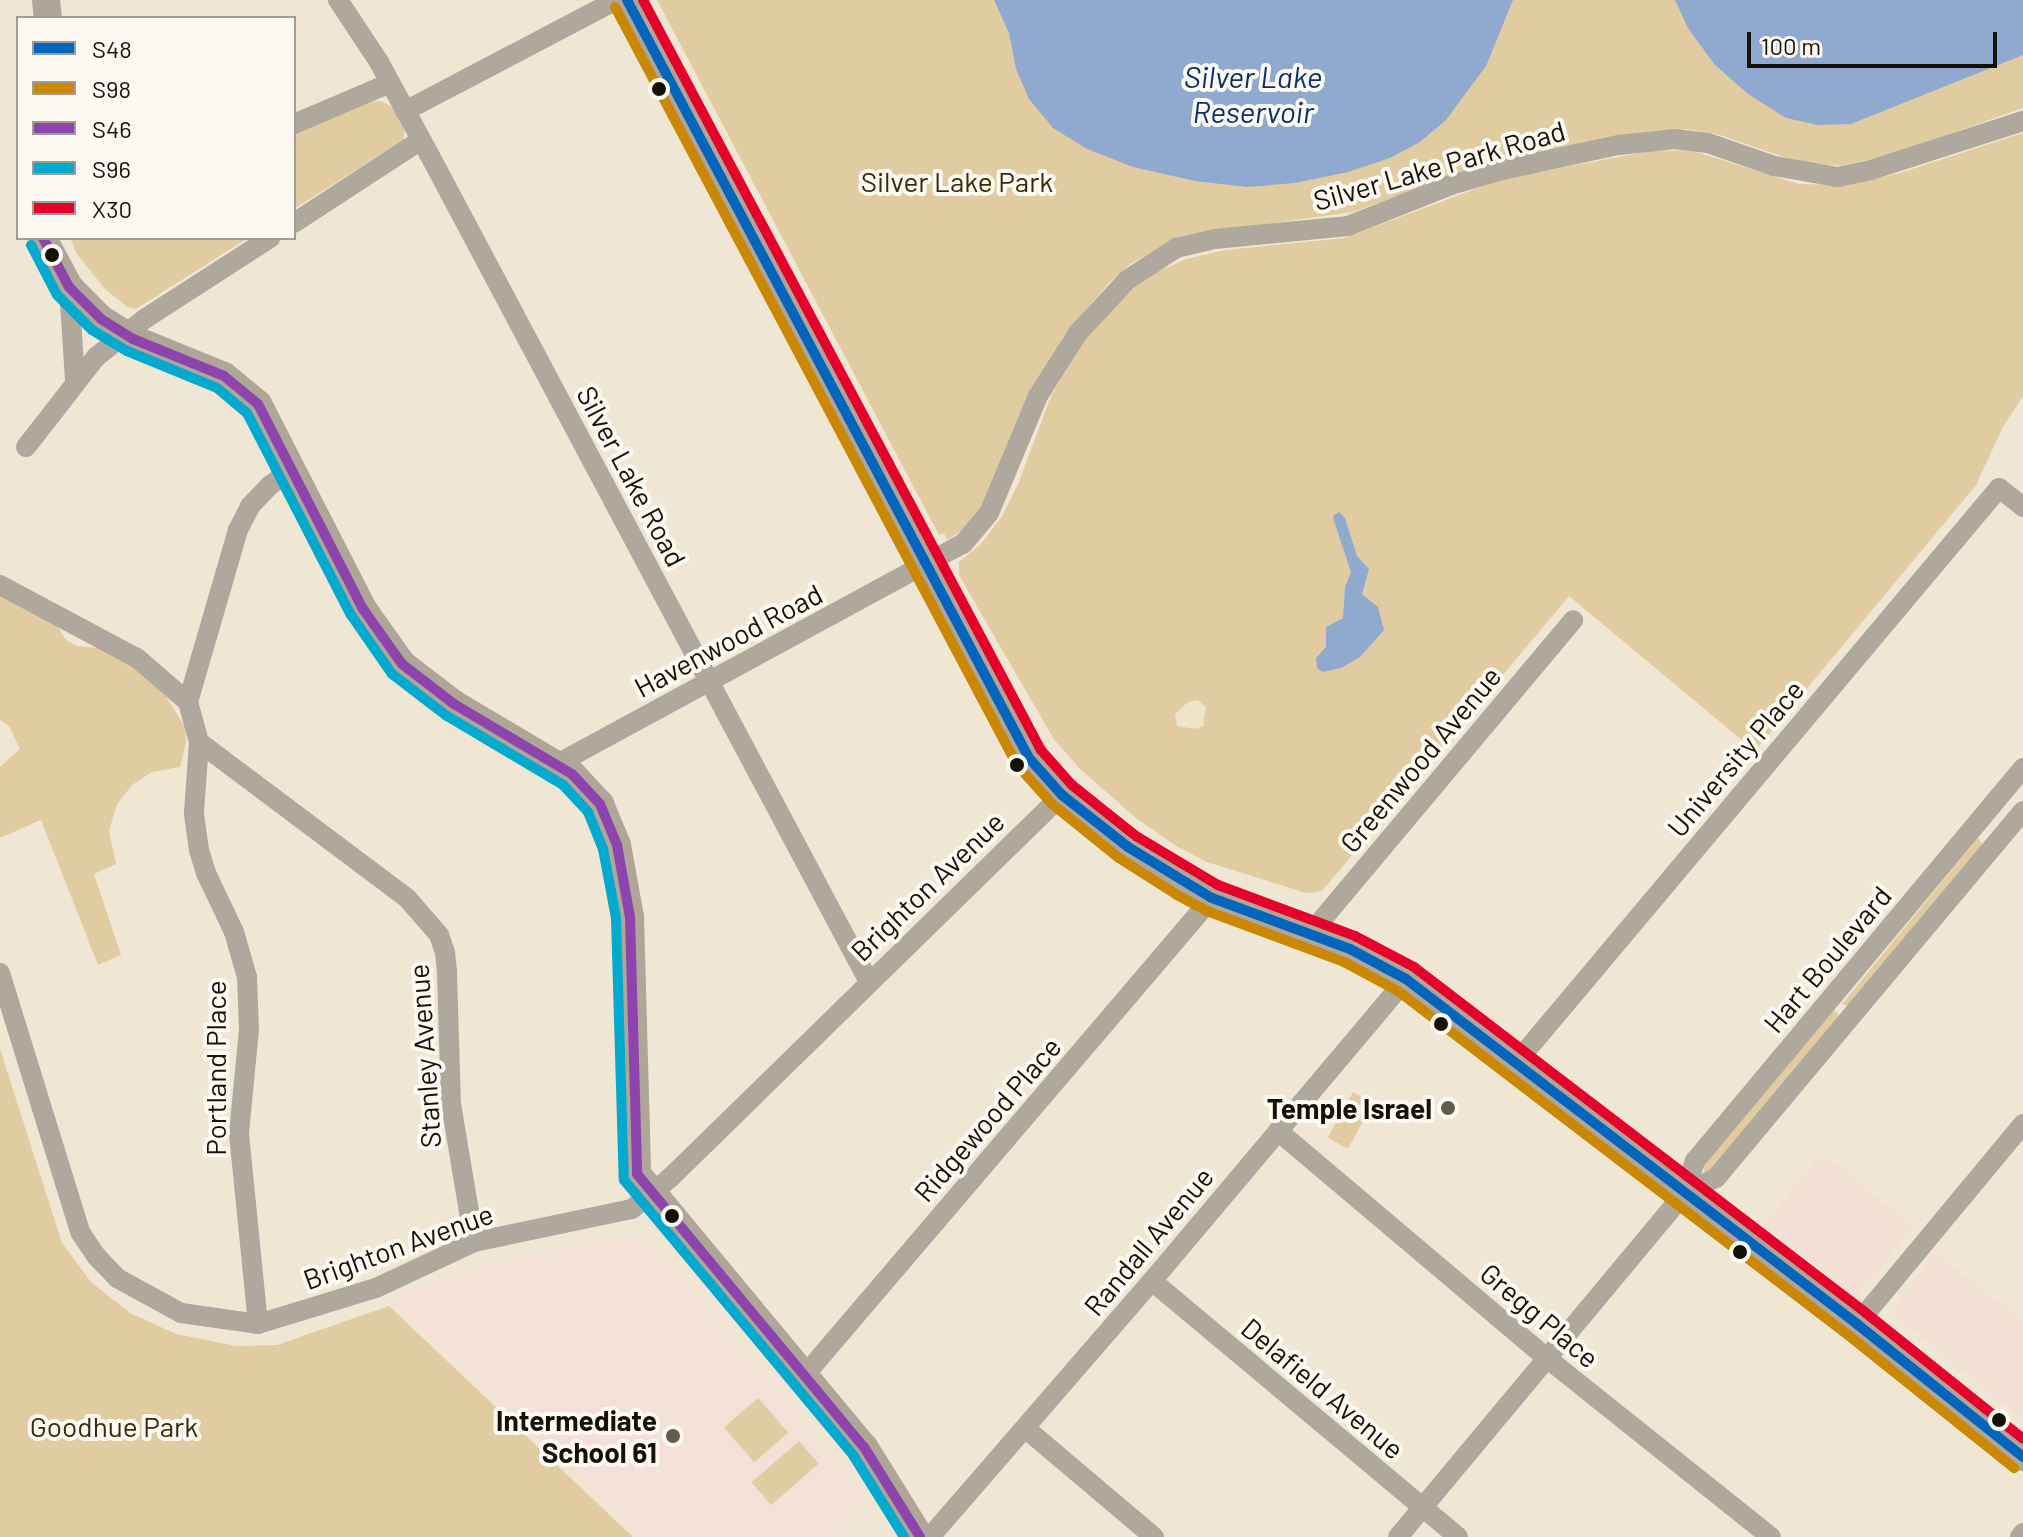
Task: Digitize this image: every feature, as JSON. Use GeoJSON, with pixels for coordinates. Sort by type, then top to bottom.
{"type":"FeatureCollection","features":[{"type":"Feature","properties":{"kind":"main road"},"geometry":{"type":"LineString","coordinates":[[627,0],[1029,758],[1062,795],[1128,847],[1212,898],[1350,949],[1406,979],[1857,1324],[2023,1457]]}},
{"type":"Feature","properties":{"kind":"main road"},"geometry":{"type":"LineString","coordinates":[[44,240],[69,287],[93,313],[125,335],[202,365],[244,390],[268,417],[358,601],[394,655],[440,695],[557,764],[581,781],[595,798],[609,822],[619,854],[631,932],[637,1174],[864,1447],[920,1537]]}},
{"type":"Feature","properties":{"kind":"street","name":"Silver Lake Road"},"geometry":{"type":"LineString","coordinates":[[338,0],[390,83],[421,140],[869,982]]}},
{"type":"Feature","properties":{"kind":"street"},"geometry":{"type":"LineString","coordinates":[[405,111],[616,0]]}},
{"type":"Feature","properties":{"kind":"street"},"geometry":{"type":"LineString","coordinates":[[296,123],[390,83]]}},
{"type":"Feature","properties":{"kind":"street","name":"Silver Lake Park Road"},"geometry":{"type":"LineString","coordinates":[[927,566],[971,537],[989,513],[1038,396],[1078,333],[1127,280],[1176,248],[1215,239],[1348,226],[1451,185],[1502,170],[1619,145],[1675,139],[1697,142],[1805,174],[1838,177],[1871,170],[2023,121]]}},
{"type":"Feature","properties":{"kind":"street"},"geometry":{"type":"LineString","coordinates":[[296,222],[421,140]]}},
{"type":"Feature","properties":{"kind":"street"},"geometry":{"type":"LineString","coordinates":[[26,447],[75,380],[96,357],[267,240]]}},
{"type":"Feature","properties":{"kind":"street"},"geometry":{"type":"LineString","coordinates":[[69,287],[75,380]]}},
{"type":"Feature","properties":{"kind":"street"},"geometry":{"type":"LineString","coordinates":[[0,585],[137,658],[188,702],[238,530],[250,506],[269,486],[293,469]]}},
{"type":"Feature","properties":{"kind":"street","name":"University Place"},"geometry":{"type":"LineString","coordinates":[[1515,1064],[1999,488],[2023,507]]}},
{"type":"Feature","properties":{"kind":"street","name":"Havenwood Road"},"geometry":{"type":"LineString","coordinates":[[557,764],[927,566]]}},
{"type":"Feature","properties":{"kind":"street","name":"Greenwood Avenue"},"geometry":{"type":"LineString","coordinates":[[1309,935],[1573,620]]}},
{"type":"Feature","properties":{"kind":"street","name":"Portland Place"},"geometry":{"type":"LineString","coordinates":[[188,702],[199,742],[194,813],[199,850],[206,873],[234,932],[247,977],[249,1029],[239,1133],[258,1324]]}},
{"type":"Feature","properties":{"kind":"street","name":"Stanley Avenue"},"geometry":{"type":"LineString","coordinates":[[199,742],[407,898],[439,935],[447,972],[451,1104],[474,1242]]}},
{"type":"Feature","properties":{"kind":"street","name":"Hart Boulevard"},"geometry":{"type":"LineString","coordinates":[[1398,1537],[1685,1193],[1695,1161],[2023,768]]}},
{"type":"Feature","properties":{"kind":"street","name":"Brighton Avenue"},"geometry":{"type":"LineString","coordinates":[[0,973],[80,1232],[97,1257],[117,1278],[181,1313],[258,1324],[376,1288],[474,1242],[628,1212],[652,1194],[1062,795]]}},
{"type":"Feature","properties":{"kind":"street","name":"Hart Boulevard"},"geometry":{"type":"LineString","coordinates":[[1685,1193],[1716,1178],[2023,811]]}},
{"type":"Feature","properties":{"kind":"street","name":"Ridgewood Place"},"geometry":{"type":"LineString","coordinates":[[804,1376],[1212,898]]}},
{"type":"Feature","properties":{"kind":"street","name":"Randall Avenue"},"geometry":{"type":"LineString","coordinates":[[930,1537],[1152,1281],[1406,979]]}},
{"type":"Feature","properties":{"kind":"street"},"geometry":{"type":"LineString","coordinates":[[1857,1324],[2023,1124]]}},
{"type":"Feature","properties":{"kind":"street","name":"Gregg Place"},"geometry":{"type":"LineString","coordinates":[[1278,1131],[1548,1359],[1771,1537]]}},
{"type":"Feature","properties":{"kind":"street","name":"Delafield Avenue"},"geometry":{"type":"LineString","coordinates":[[1152,1281],[1458,1537]]}},
{"type":"Feature","properties":{"kind":"street"},"geometry":{"type":"LineString","coordinates":[[1025,1428],[1154,1537]]}},
{"type":"Feature","properties":{"kind":"shaded area"},"geometry":{"type":"Polygon","coordinates":[[[1822,1153],[1913,1227],[1855,1298],[1764,1224],[1822,1153]]]}},
{"type":"Feature","properties":{"kind":"shaded area","name":"Intermediate School 61"},"geometry":{"type":"Polygon","coordinates":[[[633,1239],[653,1245],[866,1498],[833,1537],[640,1537],[393,1301],[422,1286],[503,1262],[584,1244],[633,1239]]]}},
{"type":"Feature","properties":{"kind":"shaded area"},"geometry":{"type":"Polygon","coordinates":[[[1936,1253],[2023,1321],[2023,1420],[1891,1312],[1936,1253]]]}},
{"type":"Feature","properties":{"kind":"green space","name":"Silver Lake Park"},"geometry":{"type":"Polygon","coordinates":[[[657,0],[2023,0],[2023,108],[1890,155],[1841,166],[1798,162],[1717,134],[1686,129],[1644,132],[1494,161],[1353,212],[1181,236],[1130,264],[1107,285],[1063,337],[1020,413],[980,510],[968,526],[947,540],[944,533],[939,535],[657,0]]]}},
{"type":"Feature","properties":{"kind":"green space"},"geometry":{"type":"Polygon","coordinates":[[[382,101],[393,108],[405,129],[403,140],[296,208],[296,132],[371,102],[382,101]]]}},
{"type":"Feature","properties":{"kind":"green space"},"geometry":{"type":"Polygon","coordinates":[[[2023,133],[2023,396],[2003,427],[1976,485],[1755,751],[1569,596],[1322,891],[1306,893],[1207,862],[1176,846],[1136,818],[1079,768],[1053,738],[959,575],[959,562],[981,544],[1002,516],[1019,482],[1051,396],[1084,342],[1115,303],[1150,275],[1186,259],[1225,250],[1344,238],[1502,179],[1650,151],[1690,150],[1799,184],[1846,185],[1900,173],[2023,133]]]}},
{"type":"Feature","properties":{"kind":"green space"},"geometry":{"type":"Polygon","coordinates":[[[71,240],[245,240],[136,309],[127,307],[104,288],[77,254],[71,240]]]}},
{"type":"Feature","properties":{"kind":"green space"},"geometry":{"type":"Polygon","coordinates":[[[0,595],[56,624],[66,640],[77,646],[97,648],[125,660],[166,696],[185,727],[186,743],[180,767],[152,772],[132,785],[117,804],[109,831],[116,864],[94,874],[121,955],[98,965],[41,820],[0,838],[0,767],[20,749],[9,726],[0,720],[0,595]]]}},
{"type":"Feature","properties":{"kind":"green space"},"geometry":{"type":"Polygon","coordinates":[[[1978,838],[1983,845],[1848,1006],[1842,1004],[1978,838]]]}},
{"type":"Feature","properties":{"kind":"green space"},"geometry":{"type":"Polygon","coordinates":[[[1831,1011],[1837,1012],[1839,1019],[1708,1172],[1704,1171],[1702,1163],[1831,1011]]]}},
{"type":"Feature","properties":{"kind":"green space","name":"Goodhue Park"},"geometry":{"type":"Polygon","coordinates":[[[0,1049],[62,1243],[91,1282],[130,1313],[176,1334],[236,1346],[277,1345],[389,1306],[633,1537],[0,1537],[0,1049]]]}},
{"type":"Feature","properties":{"kind":"green space"},"geometry":{"type":"Polygon","coordinates":[[[1353,1092],[1373,1103],[1348,1149],[1328,1137],[1353,1092]]]}},
{"type":"Feature","properties":{"kind":"green space"},"geometry":{"type":"Polygon","coordinates":[[[758,1398],[788,1433],[754,1462],[724,1428],[758,1398]]]}},
{"type":"Feature","properties":{"kind":"green space"},"geometry":{"type":"Polygon","coordinates":[[[799,1441],[819,1464],[771,1505],[751,1482],[799,1441]]]}},
{"type":"Feature","properties":{"kind":"sand"},"geometry":{"type":"Polygon","coordinates":[[[1198,700],[1206,707],[1203,726],[1196,729],[1177,726],[1175,714],[1188,702],[1198,700]]]}},
{"type":"Feature","properties":{"kind":"water","name":"Silver Lake Reservoir"},"geometry":{"type":"Polygon","coordinates":[[[994,0],[1513,0],[1486,66],[1446,120],[1420,142],[1390,158],[1348,172],[1295,183],[1247,187],[1195,181],[1133,167],[1087,149],[1053,128],[1029,99],[1016,69],[1009,33],[994,0]]]}},
{"type":"Feature","properties":{"kind":"water"},"geometry":{"type":"Polygon","coordinates":[[[1675,0],[2023,0],[2023,55],[1851,124],[1818,125],[1786,118],[1748,94],[1714,64],[1688,28],[1675,0]]]}},
{"type":"Feature","properties":{"kind":"water"},"geometry":{"type":"Polygon","coordinates":[[[1339,512],[1345,518],[1357,556],[1369,569],[1362,594],[1378,607],[1384,630],[1360,657],[1341,668],[1323,672],[1317,668],[1316,658],[1326,647],[1326,627],[1343,618],[1345,587],[1351,572],[1333,516],[1339,512]]]}},
{"type":"Feature","properties":{"kind":"transit line","name":"S48"},"geometry":{"type":"LineString","coordinates":[[627,0],[1029,758],[1062,795],[1128,847],[1212,898],[1350,949],[1406,979],[1857,1324],[2023,1457]]}},
{"type":"Feature","properties":{"kind":"transit line","name":"X30"},"geometry":{"type":"LineString","coordinates":[[643,0],[1041,750],[1072,785],[1136,836],[1218,885],[1355,936],[1414,967],[1866,1313],[2023,1439]]}},
{"type":"Feature","properties":{"kind":"transit line","name":"S98"},"geometry":{"type":"LineString","coordinates":[[615,7],[1017,765],[1052,804],[1119,858],[1177,895],[1207,911],[1344,962],[1398,991],[1848,1335],[2014,1468]]}},
{"type":"Feature","properties":{"kind":"transit line","name":"S46"},"geometry":{"type":"LineString","coordinates":[[44,240],[69,287],[101,319],[133,339],[224,376],[258,404],[363,609],[402,664],[454,704],[572,774],[600,804],[617,845],[630,917],[637,1174],[864,1447],[920,1537]]}},
{"type":"Feature","properties":{"kind":"transit line","name":"S96"},"geometry":{"type":"LineString","coordinates":[[31,245],[57,295],[92,330],[127,351],[217,388],[247,413],[351,615],[392,674],[447,716],[563,785],[588,812],[603,849],[616,918],[624,1180],[853,1455],[904,1537]]}},
{"type":"Feature","properties":{"kind":"place","name":"Temple Israel"},"geometry":{"type":"Point","coordinates":[1448,1108]}},
{"type":"Feature","properties":{"kind":"place","name":"Intermediate School 61"},"geometry":{"type":"Point","coordinates":[673,1436]}}]}
